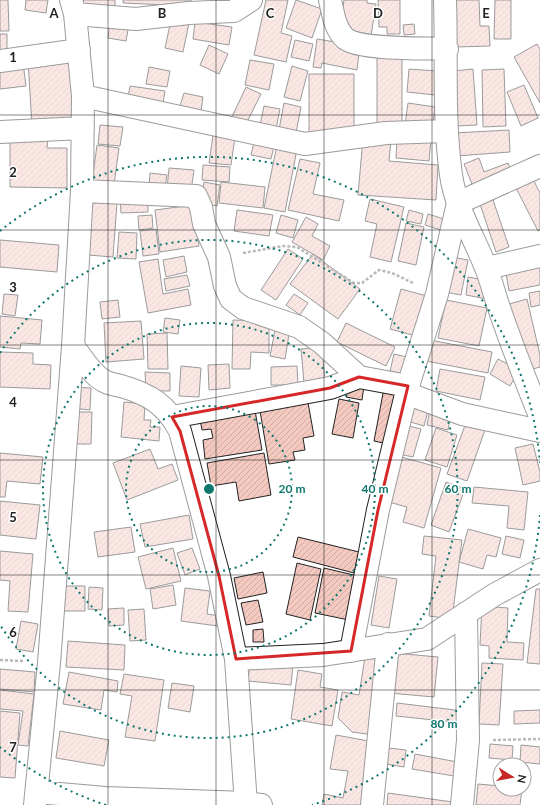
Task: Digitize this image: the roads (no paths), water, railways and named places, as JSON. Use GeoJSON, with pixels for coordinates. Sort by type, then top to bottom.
{"type":"FeatureCollection","features":[{"type":"Feature","properties":{"kind":"street"},"geometry":{"type":"LineString","coordinates":[[73,346],[92,370],[105,382],[137,391],[155,400],[172,417],[180,431],[219,576],[236,659],[251,804],[105,798],[36,799],[49,663],[73,346],[82,191],[83,96],[73,7],[136,19],[189,13],[234,11],[251,0]]}},
{"type":"Feature","properties":{"kind":"street"},"geometry":{"type":"LineString","coordinates":[[330,0],[335,23],[346,39],[365,45],[447,49]]}},
{"type":"Feature","properties":{"kind":"street"},"geometry":{"type":"LineString","coordinates":[[445,0],[447,49],[446,132],[451,177],[458,203],[470,235],[487,268],[533,381],[540,416]]}},
{"type":"Feature","properties":{"kind":"street"},"geometry":{"type":"LineString","coordinates":[[0,61],[79,50]]}},
{"type":"Feature","properties":{"kind":"street"},"geometry":{"type":"LineString","coordinates":[[83,96],[305,144],[386,133],[446,132]]}},
{"type":"Feature","properties":{"kind":"street"},"geometry":{"type":"LineString","coordinates":[[0,132],[83,128]]}},
{"type":"Feature","properties":{"kind":"street"},"geometry":{"type":"LineString","coordinates":[[458,203],[540,166]]}},
{"type":"Feature","properties":{"kind":"street"},"geometry":{"type":"LineString","coordinates":[[82,191],[196,196],[201,207],[204,224],[219,257],[225,286],[231,299],[243,308],[299,327],[322,343],[359,377],[407,389],[462,414],[540,431]]}},
{"type":"Feature","properties":{"kind":"street"},"geometry":{"type":"LineString","coordinates":[[351,651],[378,510],[407,389],[437,294],[458,203]]}},
{"type":"Feature","properties":{"kind":"street"},"geometry":{"type":"LineString","coordinates":[[487,268],[540,256]]}},
{"type":"Feature","properties":{"kind":"street"},"geometry":{"type":"LineString","coordinates":[[172,417],[330,388],[359,377]]}},
{"type":"Feature","properties":{"kind":"street"},"geometry":{"type":"LineString","coordinates":[[236,659],[323,655],[427,639],[466,613],[540,570]]}},
{"type":"Feature","properties":{"kind":"street"},"geometry":{"type":"LineString","coordinates":[[462,805],[468,740],[466,613]]}},
{"type":"Feature","properties":{"kind":"street"},"geometry":{"type":"LineString","coordinates":[[372,805],[388,644]]}}]}
